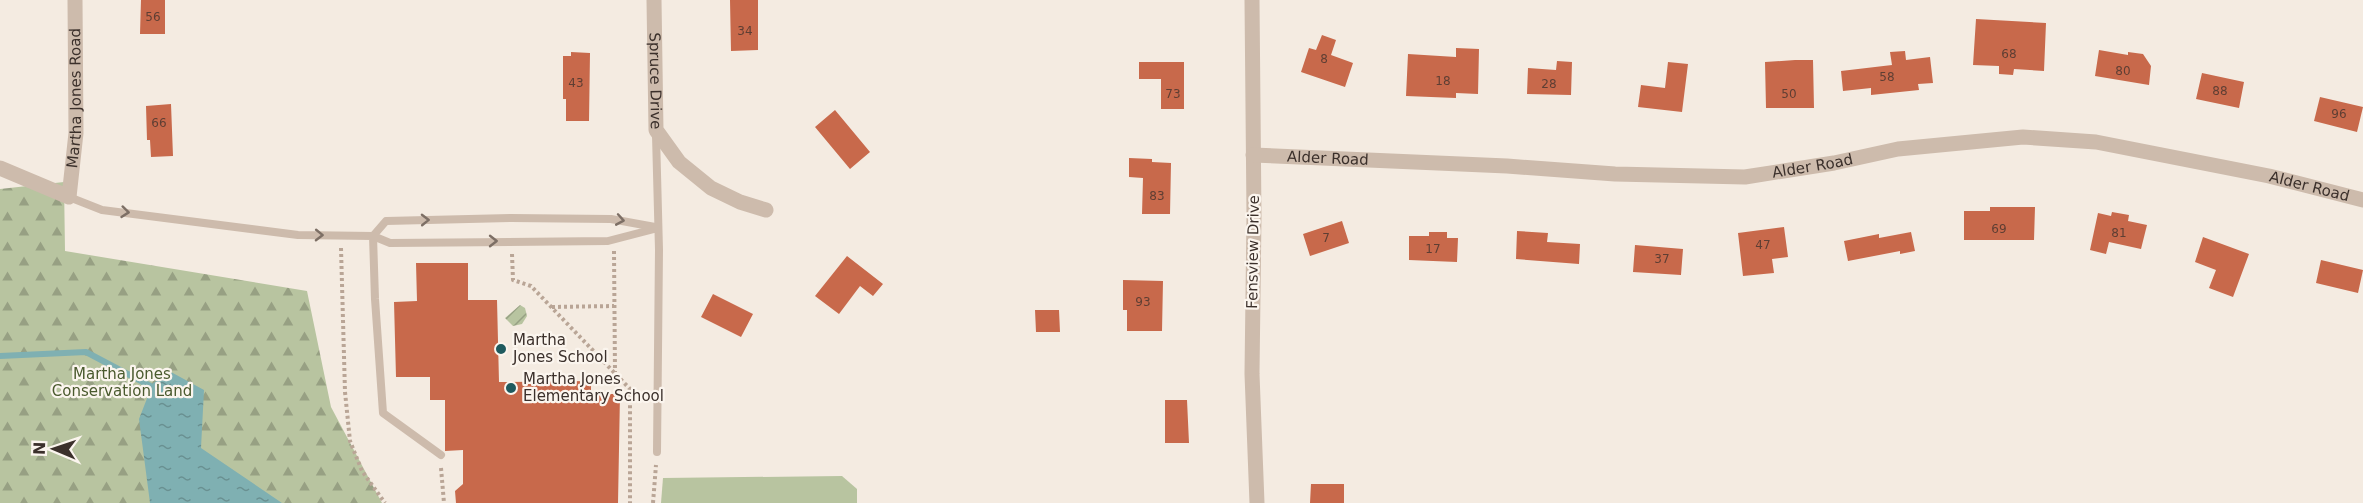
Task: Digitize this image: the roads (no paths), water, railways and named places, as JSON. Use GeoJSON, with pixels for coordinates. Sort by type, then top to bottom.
{"type":"FeatureCollection","features":[{"type":"Feature","properties":{"kind":"street","name":"Martha Jones Road"},"geometry":{"type":"LineString","coordinates":[[69,197],[76,133],[75,0]]}},
{"type":"Feature","properties":{"kind":"street","name":"Spruce Drive"},"geometry":{"type":"LineString","coordinates":[[654,0],[656,130],[679,162],[711,188],[740,202],[765,210]]}},
{"type":"Feature","properties":{"kind":"street","name":"Fensview Drive"},"geometry":{"type":"LineString","coordinates":[[1252,0],[1252,374],[1257,503]]}},
{"type":"Feature","properties":{"kind":"street","name":"Alder Road"},"geometry":{"type":"LineString","coordinates":[[1253,155],[1507,166],[1615,174],[1745,177],[1834,163],[1898,149],[2023,137],[2096,142],[2269,176],[2363,200]]}},
{"type":"Feature","properties":{"kind":"street"},"geometry":{"type":"LineString","coordinates":[[0,168],[69,197]]}},
{"type":"Feature","properties":{"kind":"lane"},"geometry":{"type":"LineString","coordinates":[[656,130],[657,452]]}},
{"type":"Feature","properties":{"kind":"lane"},"geometry":{"type":"LineString","coordinates":[[69,197],[102,210],[298,235],[373,236],[390,243],[608,241],[658,228]]}},
{"type":"Feature","properties":{"kind":"lane"},"geometry":{"type":"LineString","coordinates":[[441,455],[383,413],[373,236],[386,221],[511,218],[611,219],[658,228]]}},
{"type":"Feature","properties":{"kind":"water"},"geometry":{"type":"Polygon","coordinates":[[[171,372],[204,390],[201,448],[282,503],[150,503],[139,419],[153,383],[171,372]]]}},
{"type":"Feature","properties":{"kind":"waterway"},"geometry":{"type":"LineString","coordinates":[[0,356],[86,352],[158,390]]}},
{"type":"Feature","properties":{"kind":"place","name":"Martha Jones School"},"geometry":{"type":"Point","coordinates":[501,349]}},
{"type":"Feature","properties":{"kind":"place","name":"Martha Jones Elementary School"},"geometry":{"type":"Point","coordinates":[511,388]}},
{"type":"Feature","properties":{"kind":"park label","name":"Martha Jones Conservation Land"},"geometry":{"type":"Point","coordinates":[122,382]}}]}
